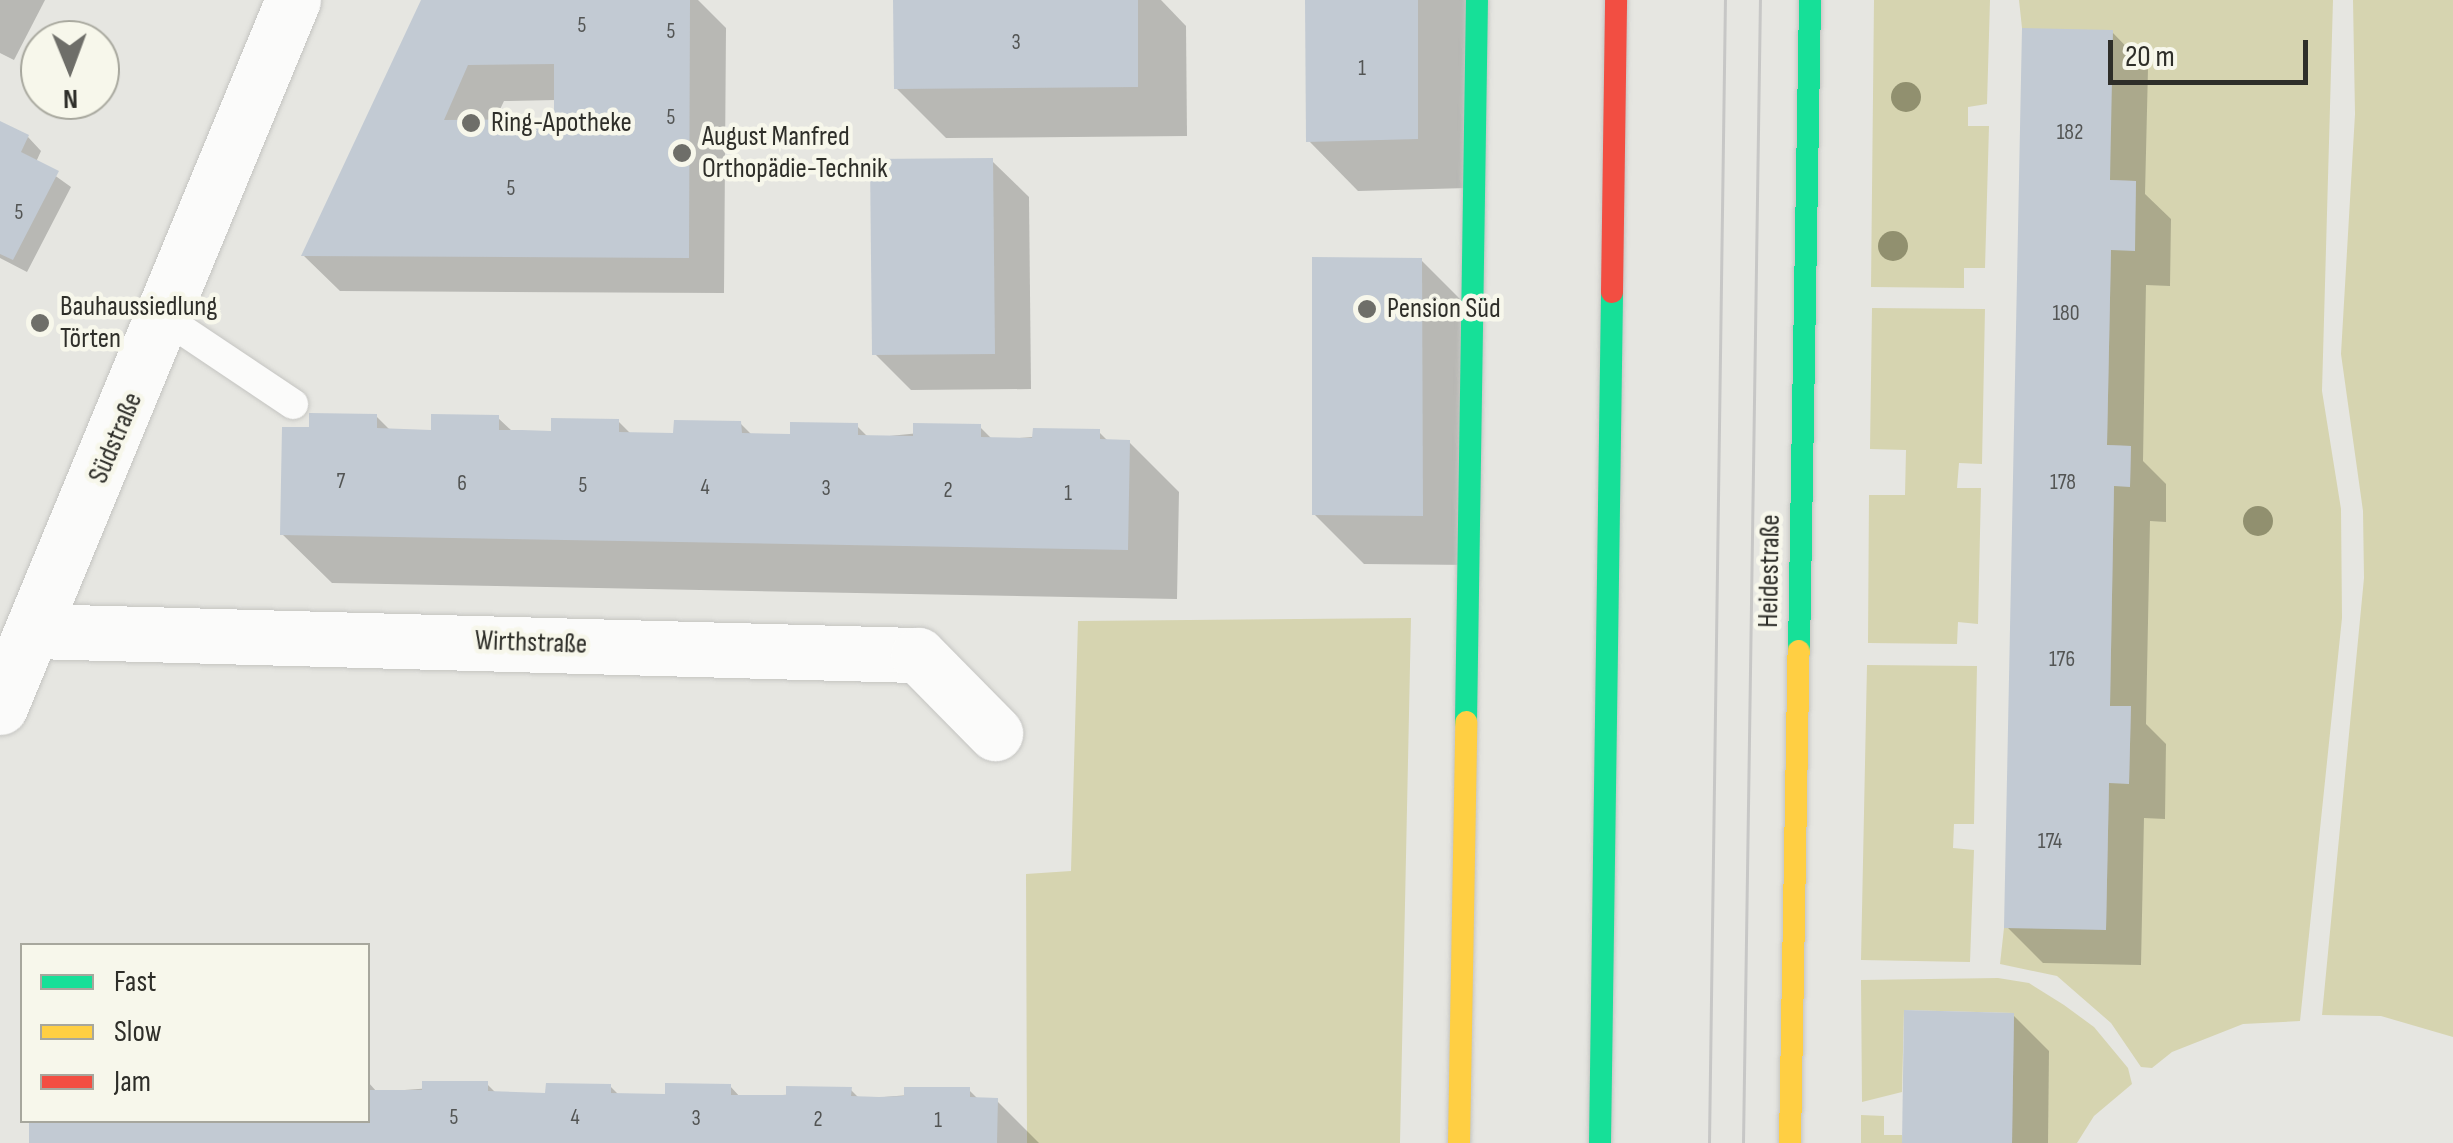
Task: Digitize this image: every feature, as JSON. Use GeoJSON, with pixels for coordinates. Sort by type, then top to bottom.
{"type":"FeatureCollection","features":[{"type":"Feature","properties":{"kind":"street","name":"Südstraße"},"geometry":{"type":"LineString","coordinates":[[0,706],[166,318],[293,0]]}},
{"type":"Feature","properties":{"kind":"street"},"geometry":{"type":"LineString","coordinates":[[1459,1143],[1477,0]]}},
{"type":"Feature","properties":{"kind":"street"},"geometry":{"type":"LineString","coordinates":[[1600,1143],[1616,0]]}},
{"type":"Feature","properties":{"kind":"street","name":"Heidestraße"},"geometry":{"type":"LineString","coordinates":[[1790,1143],[1810,0]]}},
{"type":"Feature","properties":{"kind":"street","name":"Wirthstraße"},"geometry":{"type":"LineString","coordinates":[[34,631],[918,655],[995,733]]}},
{"type":"Feature","properties":{"kind":"lane"},"geometry":{"type":"LineString","coordinates":[[166,318],[293,404]]}},
{"type":"Feature","properties":{"kind":"shaded area"},"geometry":{"type":"Polygon","coordinates":[[[1874,0],[1990,0],[1987,104],[1968,107],[1968,126],[1989,126],[1985,268],[1964,268],[1964,288],[1871,287],[1874,0]]]}},
{"type":"Feature","properties":{"kind":"shaded area"},"geometry":{"type":"Polygon","coordinates":[[[2019,0],[2333,0],[2322,391],[2341,509],[2342,618],[2300,1021],[2243,1024],[2172,1052],[2152,1068],[2141,1067],[2111,1023],[2057,976],[2000,964],[2004,928],[2106,929],[2109,783],[2129,783],[2131,706],[2110,706],[2114,486],[2130,486],[2131,446],[2107,445],[2111,250],[2134,250],[2136,181],[2110,180],[2022,28],[2019,0]]]}},
{"type":"Feature","properties":{"kind":"shaded area"},"geometry":{"type":"Polygon","coordinates":[[[2353,0],[2453,0],[2453,1037],[2381,1016],[2322,1015],[2364,578],[2363,511],[2341,354],[2355,114],[2353,0]]]}},
{"type":"Feature","properties":{"kind":"shaded area"},"geometry":{"type":"Polygon","coordinates":[[[1872,308],[1985,309],[1982,464],[1959,463],[1957,488],[1981,488],[1978,624],[1958,622],[1957,644],[1868,643],[1869,495],[1905,495],[1906,450],[1870,449],[1872,308]]]}},
{"type":"Feature","properties":{"kind":"shaded area"},"geometry":{"type":"Polygon","coordinates":[[[1411,618],[1400,1143],[1027,1143],[1026,874],[1071,871],[1078,621],[1411,618]]]}},
{"type":"Feature","properties":{"kind":"shaded area"},"geometry":{"type":"Polygon","coordinates":[[[1867,665],[1977,666],[1974,824],[1954,824],[1953,848],[1974,850],[1970,962],[1861,960],[1867,665]]]}},
{"type":"Feature","properties":{"kind":"shaded area"},"geometry":{"type":"Polygon","coordinates":[[[1998,978],[2029,983],[2064,1005],[2094,1027],[2128,1068],[2132,1084],[2094,1116],[2077,1143],[2012,1143],[2014,1013],[1904,1010],[1902,1092],[1862,1102],[1861,980],[1998,978]]]}},
{"type":"Feature","properties":{"kind":"shaded area"},"geometry":{"type":"Polygon","coordinates":[[[1861,1115],[1884,1116],[1884,1135],[1902,1135],[1902,1143],[1861,1143],[1861,1115]]]}},
{"type":"Feature","properties":{"kind":"building"},"geometry":{"type":"Polygon","coordinates":[[[421,0],[690,0],[689,258],[301,256],[421,0]],[[554,64],[468,65],[444,120],[554,119],[554,64]]]}},
{"type":"Feature","properties":{"kind":"building"},"geometry":{"type":"Polygon","coordinates":[[[893,0],[1138,0],[1138,87],[894,89],[893,0]]]}},
{"type":"Feature","properties":{"kind":"building"},"geometry":{"type":"Polygon","coordinates":[[[1305,0],[1418,0],[1418,139],[1306,142],[1305,0]]]}},
{"type":"Feature","properties":{"kind":"building"},"geometry":{"type":"Polygon","coordinates":[[[2022,28],[2113,30],[2110,180],[2136,181],[2135,251],[2111,250],[2107,445],[2131,446],[2130,487],[2114,486],[2110,706],[2131,706],[2129,784],[2109,783],[2106,930],[2004,928],[2022,28]]]}},
{"type":"Feature","properties":{"kind":"building"},"geometry":{"type":"Polygon","coordinates":[[[0,121],[29,135],[21,152],[59,171],[13,260],[0,254],[0,121]]]}},
{"type":"Feature","properties":{"kind":"building"},"geometry":{"type":"Polygon","coordinates":[[[993,158],[995,354],[872,355],[870,159],[993,158]]]}},
{"type":"Feature","properties":{"kind":"building"},"geometry":{"type":"Polygon","coordinates":[[[1312,257],[1422,258],[1423,516],[1312,515],[1312,257]]]}},
{"type":"Feature","properties":{"kind":"building"},"geometry":{"type":"Polygon","coordinates":[[[309,413],[377,414],[377,428],[431,430],[431,414],[499,415],[499,430],[551,431],[551,418],[619,419],[619,432],[673,433],[674,420],[741,421],[742,433],[790,434],[790,422],[858,423],[858,435],[913,436],[913,423],[981,424],[981,437],[1032,438],[1033,428],[1100,429],[1100,439],[1130,440],[1128,550],[280,535],[282,427],[309,427],[309,413]]]}},
{"type":"Feature","properties":{"kind":"building"},"geometry":{"type":"Polygon","coordinates":[[[1904,1010],[2014,1013],[2012,1143],[1902,1143],[1904,1010]]]}},
{"type":"Feature","properties":{"kind":"building"},"geometry":{"type":"Polygon","coordinates":[[[422,1081],[488,1081],[488,1091],[545,1093],[546,1083],[611,1084],[611,1093],[665,1094],[665,1083],[731,1084],[731,1095],[786,1095],[786,1086],[852,1087],[851,1096],[879,1097],[904,1096],[904,1087],[970,1087],[970,1097],[998,1098],[997,1143],[29,1143],[29,1123],[370,1123],[370,1090],[422,1090],[422,1081]]]}},
{"type":"Feature","properties":{"kind":"tram line"},"geometry":{"type":"LineString","coordinates":[[1709,1143],[1725,0]]}},
{"type":"Feature","properties":{"kind":"tram line"},"geometry":{"type":"LineString","coordinates":[[1743,1143],[1760,0]]}},
{"type":"Feature","properties":{"kind":"traffic: fast"},"geometry":{"type":"LineString","coordinates":[[1466,722],[1477,0]]}},
{"type":"Feature","properties":{"kind":"traffic: fast"},"geometry":{"type":"LineString","coordinates":[[1799,651],[1810,0]]}},
{"type":"Feature","properties":{"kind":"traffic: fast"},"geometry":{"type":"LineString","coordinates":[[1600,1143],[1612,292]]}},
{"type":"Feature","properties":{"kind":"traffic: slow"},"geometry":{"type":"LineString","coordinates":[[1790,1143],[1799,651]]}},
{"type":"Feature","properties":{"kind":"traffic: slow"},"geometry":{"type":"LineString","coordinates":[[1459,1143],[1466,722]]}},
{"type":"Feature","properties":{"kind":"traffic: jam"},"geometry":{"type":"LineString","coordinates":[[1612,292],[1616,0]]}},
{"type":"Feature","properties":{"kind":"place","name":"Ring-Apotheke"},"geometry":{"type":"Point","coordinates":[471,123]}},
{"type":"Feature","properties":{"kind":"place","name":"August Manfred Orthopädie-Technik"},"geometry":{"type":"Point","coordinates":[682,153]}},
{"type":"Feature","properties":{"kind":"place","name":"Pension Süd"},"geometry":{"type":"Point","coordinates":[1367,309]}},
{"type":"Feature","properties":{"kind":"place","name":"Bauhaussiedlung Törten"},"geometry":{"type":"Point","coordinates":[40,323]}}]}
